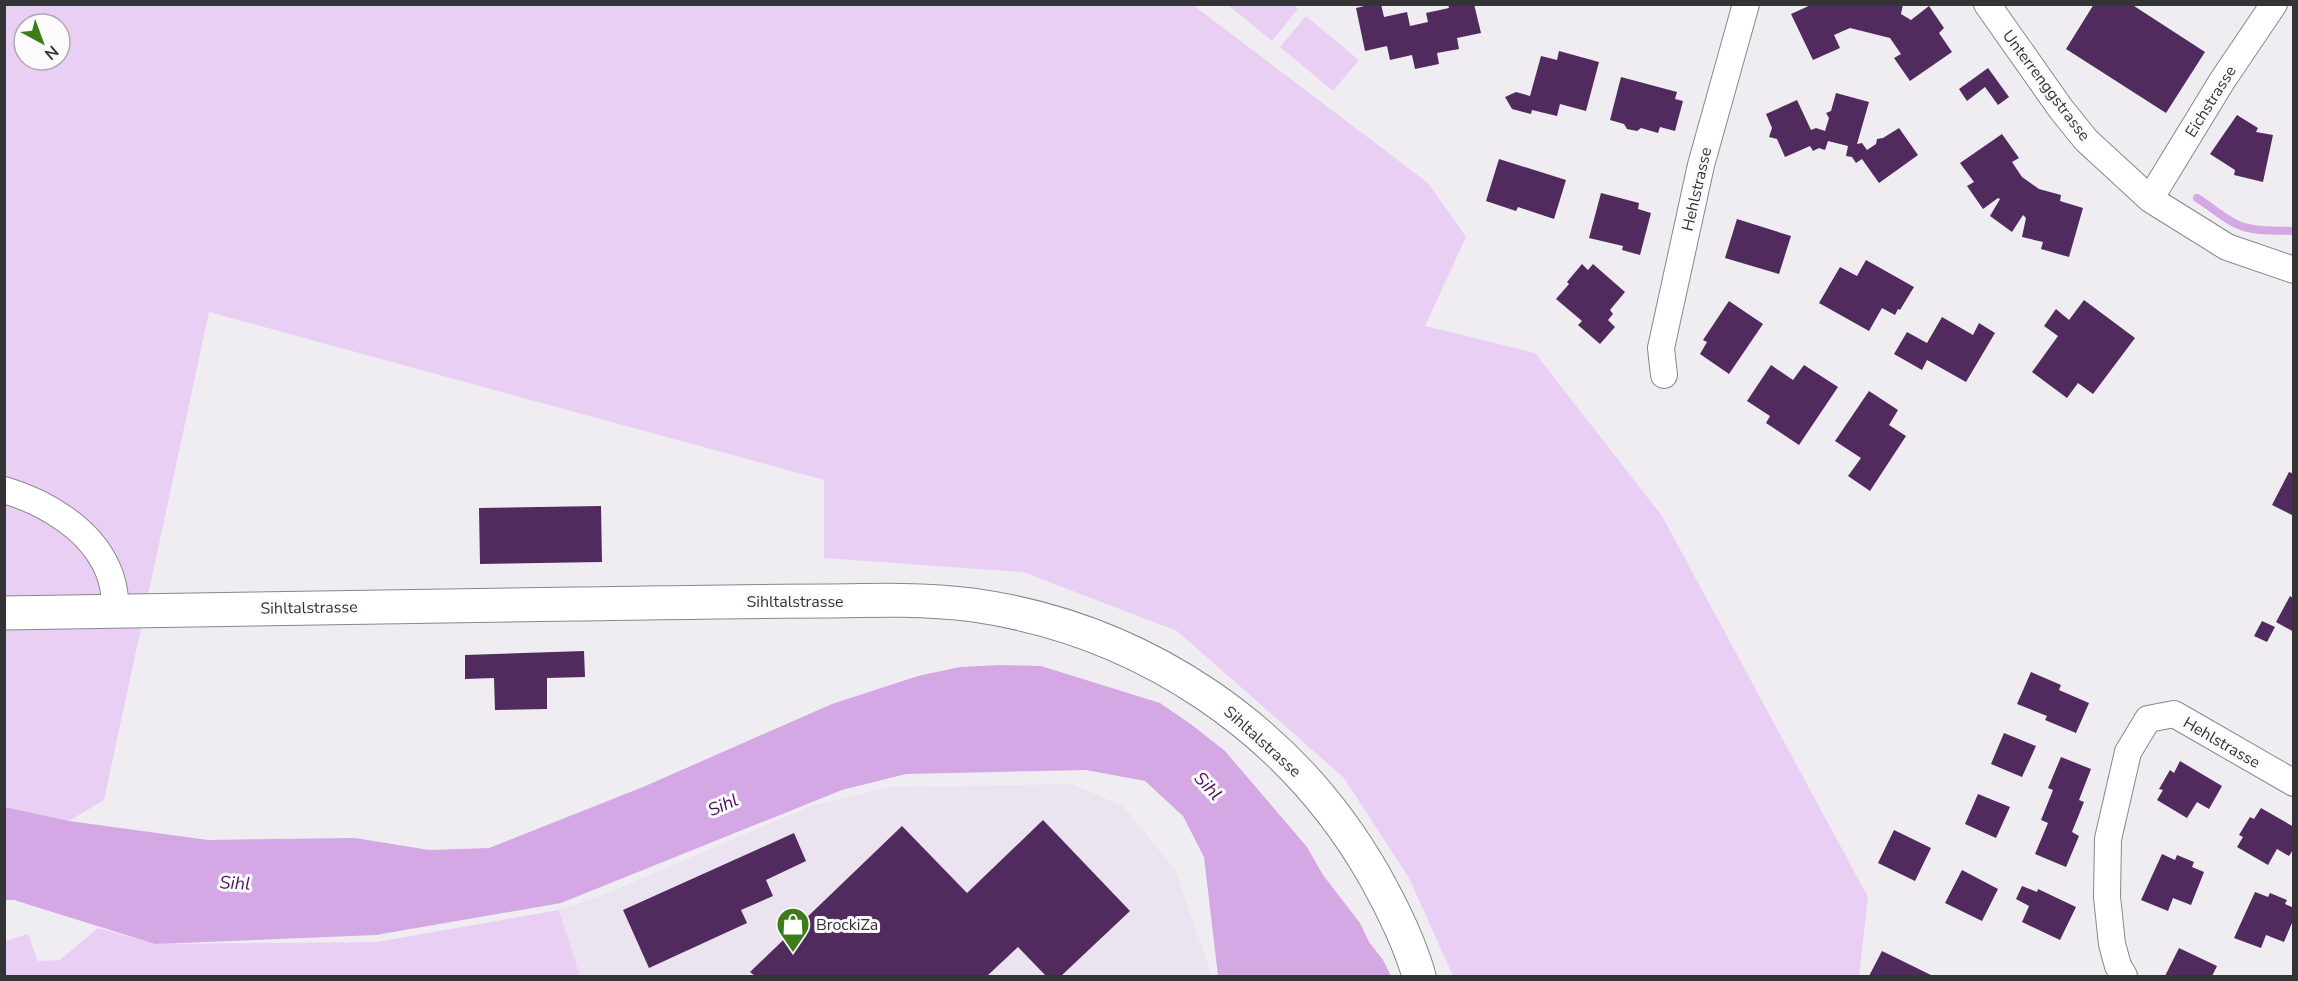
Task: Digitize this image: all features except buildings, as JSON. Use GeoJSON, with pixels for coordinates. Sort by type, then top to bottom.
{"type":"FeatureCollection","features":[{"type":"Feature","properties":{"kind":"main road","name":"Sihltalstrasse"},"geometry":{"type":"LineString","coordinates":[[4,613],[334,606],[918,601],[986,607],[1061,625],[1124,648],[1183,678],[1237,716],[1284,758],[1335,816],[1367,863],[1395,915],[1419,976]]}},
{"type":"Feature","properties":{"kind":"street","name":"Hehlstrasse"},"geometry":{"type":"LineString","coordinates":[[1664,375],[1661,348],[1701,165],[1746,4]]}},
{"type":"Feature","properties":{"kind":"street","name":"Unterrenggstrasse"},"geometry":{"type":"LineString","coordinates":[[1988,4],[2061,109],[2086,140],[2150,199],[2227,247],[2294,270]]}},
{"type":"Feature","properties":{"kind":"street","name":"Eichstrasse"},"geometry":{"type":"LineString","coordinates":[[2150,199],[2222,81],[2274,4]]}},
{"type":"Feature","properties":{"kind":"street"},"geometry":{"type":"LineString","coordinates":[[4,490],[23,495],[51,510],[89,540],[109,571],[116,610]]}},
{"type":"Feature","properties":{"kind":"street","name":"Hehlstrasse"},"geometry":{"type":"LineString","coordinates":[[2124,976],[2118,966],[2112,944],[2107,897],[2108,839],[2128,752],[2148,719],[2174,714],[2294,783]]}},
{"type":"Feature","properties":{"kind":"shaded area"},"geometry":{"type":"Polygon","coordinates":[[[5,5],[1193,5],[1428,183],[1466,237],[1425,326],[1535,353],[1662,516],[1868,897],[1859,976],[1453,976],[1409,878],[1344,778],[1177,631],[1023,572],[824,558],[824,480],[209,312],[104,800],[69,821],[5,807],[5,5]]]}},
{"type":"Feature","properties":{"kind":"shaded area"},"geometry":{"type":"Polygon","coordinates":[[[1228,5],[1293,5],[1298,9],[1272,41],[1228,5]]]}},
{"type":"Feature","properties":{"kind":"shaded area"},"geometry":{"type":"Polygon","coordinates":[[[1306,16],[1359,60],[1333,91],[1280,47],[1306,16]]]}},
{"type":"Feature","properties":{"kind":"shaded area"},"geometry":{"type":"Polygon","coordinates":[[[1071,784],[1123,806],[1175,870],[1212,976],[580,976],[559,910],[601,896],[811,806],[890,787],[1071,784]]]}},
{"type":"Feature","properties":{"kind":"shaded area"},"geometry":{"type":"Polygon","coordinates":[[[559,910],[580,976],[5,976],[5,941],[28,934],[38,961],[60,960],[98,928],[155,944],[377,942],[559,910]]]}},
{"type":"Feature","properties":{"kind":"water","name":"Sihl"},"geometry":{"type":"Polygon","coordinates":[[[1041,666],[1160,703],[1225,751],[1307,847],[1323,875],[1360,923],[1369,942],[1383,960],[1391,976],[1218,976],[1204,857],[1183,816],[1145,781],[1086,770],[906,774],[842,790],[561,903],[376,935],[155,944],[14,900],[5,900],[5,807],[69,821],[208,840],[355,838],[429,850],[489,848],[643,787],[832,704],[918,676],[960,667],[1041,666]]]}},
{"type":"Feature","properties":{"kind":"waterway"},"geometry":{"type":"LineString","coordinates":[[2197,198],[2241,226],[2260,230],[2294,231]]}},
{"type":"Feature","properties":{"kind":"place","name":"BrockiZa"},"geometry":{"type":"Point","coordinates":[793,953]}}]}
